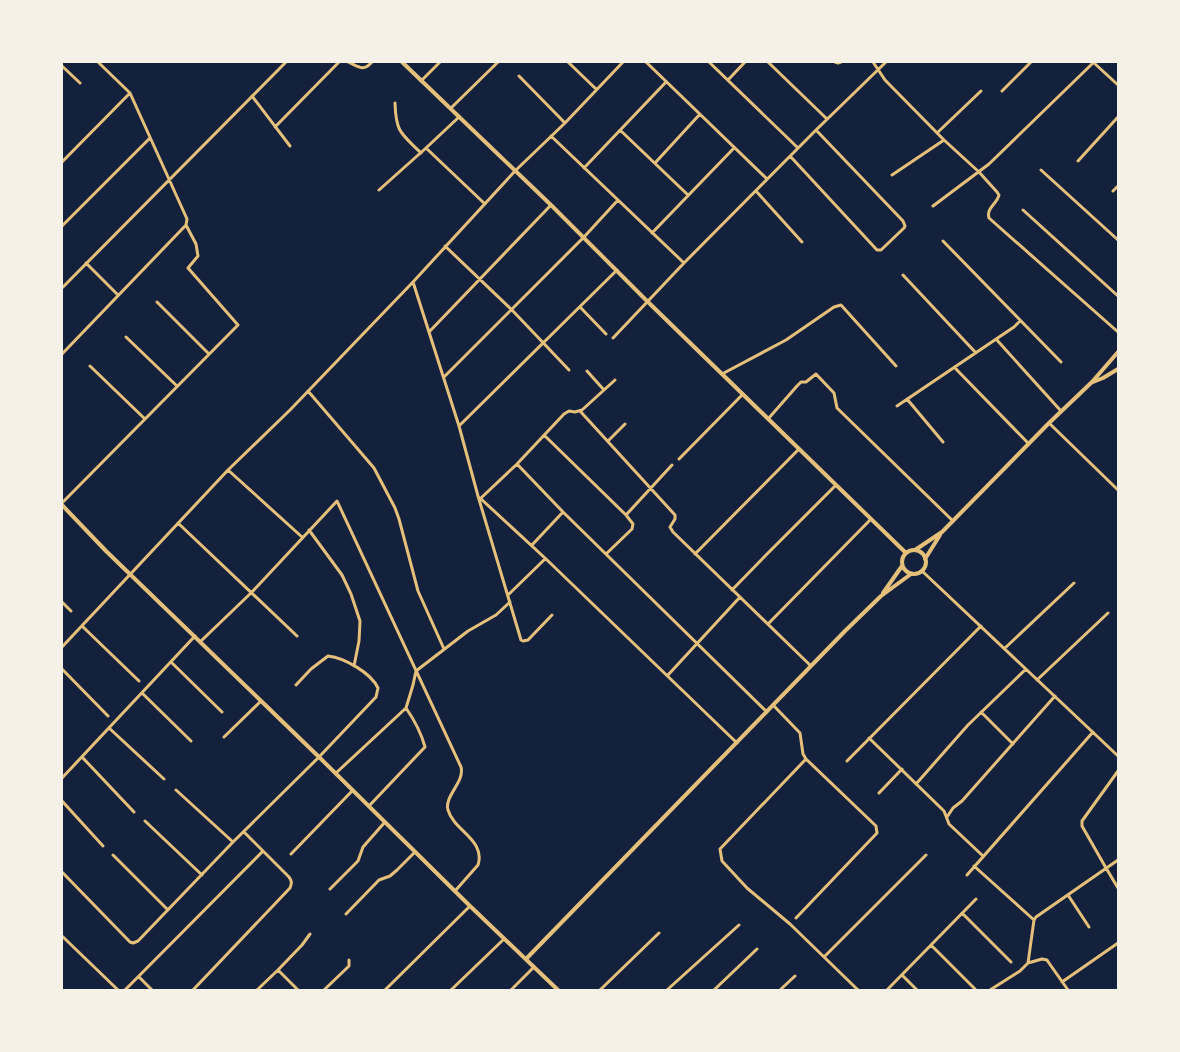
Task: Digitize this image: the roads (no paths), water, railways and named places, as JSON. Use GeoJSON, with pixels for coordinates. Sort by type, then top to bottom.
{"type":"FeatureCollection","features":[{"type":"Feature","properties":{"kind":"street"},"geometry":{"type":"LineString","coordinates":[[62,354],[186,225],[187,219],[130,93],[98,62]]}},
{"type":"Feature","properties":{"kind":"street"},"geometry":{"type":"LineString","coordinates":[[62,288],[286,62]]}},
{"type":"Feature","properties":{"kind":"street"},"geometry":{"type":"LineString","coordinates":[[275,127],[339,62]]}},
{"type":"Feature","properties":{"kind":"street"},"geometry":{"type":"LineString","coordinates":[[348,62],[361,68],[368,67],[372,62]]}},
{"type":"Feature","properties":{"kind":"street"},"geometry":{"type":"LineString","coordinates":[[402,62],[906,553]]}},
{"type":"Feature","properties":{"kind":"street"},"geometry":{"type":"LineString","coordinates":[[421,81],[440,62]]}},
{"type":"Feature","properties":{"kind":"street"},"geometry":{"type":"LineString","coordinates":[[451,108],[498,62]]}},
{"type":"Feature","properties":{"kind":"street"},"geometry":{"type":"LineString","coordinates":[[568,62],[596,89]]}},
{"type":"Feature","properties":{"kind":"street"},"geometry":{"type":"LineString","coordinates":[[62,647],[228,470],[290,410],[413,282],[515,171],[623,62]]}},
{"type":"Feature","properties":{"kind":"street"},"geometry":{"type":"LineString","coordinates":[[646,62],[767,179]]}},
{"type":"Feature","properties":{"kind":"street"},"geometry":{"type":"LineString","coordinates":[[709,62],[798,148]]}},
{"type":"Feature","properties":{"kind":"street"},"geometry":{"type":"LineString","coordinates":[[728,80],[745,62]]}},
{"type":"Feature","properties":{"kind":"street"},"geometry":{"type":"LineString","coordinates":[[768,62],[827,119]]}},
{"type":"Feature","properties":{"kind":"street"},"geometry":{"type":"LineString","coordinates":[[835,62],[841,62]]}},
{"type":"Feature","properties":{"kind":"street"},"geometry":{"type":"LineString","coordinates":[[873,62],[885,80],[979,172],[999,195],[997,201],[988,210],[989,218],[1119,332]]}},
{"type":"Feature","properties":{"kind":"street"},"geometry":{"type":"LineString","coordinates":[[613,338],[767,179],[886,62]]}},
{"type":"Feature","properties":{"kind":"street"},"geometry":{"type":"LineString","coordinates":[[1002,90],[1031,62]]}},
{"type":"Feature","properties":{"kind":"street"},"geometry":{"type":"LineString","coordinates":[[933,206],[989,164],[1093,62],[1119,85]]}},
{"type":"Feature","properties":{"kind":"street"},"geometry":{"type":"LineString","coordinates":[[62,66],[80,82]]}},
{"type":"Feature","properties":{"kind":"street"},"geometry":{"type":"LineString","coordinates":[[519,76],[565,123]]}},
{"type":"Feature","properties":{"kind":"street"},"geometry":{"type":"LineString","coordinates":[[584,168],[666,82]]}},
{"type":"Feature","properties":{"kind":"street"},"geometry":{"type":"LineString","coordinates":[[937,133],[981,91]]}},
{"type":"Feature","properties":{"kind":"street"},"geometry":{"type":"LineString","coordinates":[[62,162],[130,93]]}},
{"type":"Feature","properties":{"kind":"street"},"geometry":{"type":"LineString","coordinates":[[252,96],[290,146]]}},
{"type":"Feature","properties":{"kind":"street"},"geometry":{"type":"LineString","coordinates":[[395,103],[399,131],[421,153]]}},
{"type":"Feature","properties":{"kind":"street"},"geometry":{"type":"LineString","coordinates":[[655,162],[700,114]]}},
{"type":"Feature","properties":{"kind":"street"},"geometry":{"type":"LineString","coordinates":[[379,190],[459,117]]}},
{"type":"Feature","properties":{"kind":"street"},"geometry":{"type":"LineString","coordinates":[[1078,161],[1119,117]]}},
{"type":"Feature","properties":{"kind":"street"},"geometry":{"type":"LineString","coordinates":[[620,130],[688,195]]}},
{"type":"Feature","properties":{"kind":"street"},"geometry":{"type":"LineString","coordinates":[[790,156],[877,250],[881,250],[904,228],[903,221],[816,130]]}},
{"type":"Feature","properties":{"kind":"street"},"geometry":{"type":"LineString","coordinates":[[551,136],[684,263]]}},
{"type":"Feature","properties":{"kind":"street"},"geometry":{"type":"LineString","coordinates":[[62,226],[150,138]]}},
{"type":"Feature","properties":{"kind":"street"},"geometry":{"type":"LineString","coordinates":[[892,175],[944,140]]}},
{"type":"Feature","properties":{"kind":"street"},"geometry":{"type":"LineString","coordinates":[[652,233],[734,147]]}},
{"type":"Feature","properties":{"kind":"street"},"geometry":{"type":"LineString","coordinates":[[426,148],[485,204]]}},
{"type":"Feature","properties":{"kind":"street"},"geometry":{"type":"LineString","coordinates":[[1041,170],[1119,240]]}},
{"type":"Feature","properties":{"kind":"street"},"geometry":{"type":"LineString","coordinates":[[1113,191],[1119,186]]}},
{"type":"Feature","properties":{"kind":"street"},"geometry":{"type":"LineString","coordinates":[[756,191],[802,242]]}},
{"type":"Feature","properties":{"kind":"street"},"geometry":{"type":"LineString","coordinates":[[444,377],[618,200]]}},
{"type":"Feature","properties":{"kind":"street"},"geometry":{"type":"LineString","coordinates":[[430,331],[551,206]]}},
{"type":"Feature","properties":{"kind":"street"},"geometry":{"type":"LineString","coordinates":[[1023,210],[1119,296]]}},
{"type":"Feature","properties":{"kind":"street"},"geometry":{"type":"LineString","coordinates":[[186,225],[196,244],[198,256],[188,268],[238,325],[62,504],[106,551],[558,990]]}},
{"type":"Feature","properties":{"kind":"street"},"geometry":{"type":"LineString","coordinates":[[943,241],[1061,362]]}},
{"type":"Feature","properties":{"kind":"street"},"geometry":{"type":"LineString","coordinates":[[446,246],[544,342],[569,370]]}},
{"type":"Feature","properties":{"kind":"street"},"geometry":{"type":"LineString","coordinates":[[86,263],[118,295]]}},
{"type":"Feature","properties":{"kind":"street"},"geometry":{"type":"LineString","coordinates":[[459,426],[617,270]]}},
{"type":"Feature","properties":{"kind":"street"},"geometry":{"type":"LineString","coordinates":[[903,275],[976,353]]}},
{"type":"Feature","properties":{"kind":"street"},"geometry":{"type":"LineString","coordinates":[[413,282],[430,331],[523,641],[531,637],[552,615]]}},
{"type":"Feature","properties":{"kind":"street"},"geometry":{"type":"LineString","coordinates":[[156,302],[209,354]]}},
{"type":"Feature","properties":{"kind":"street"},"geometry":{"type":"LineString","coordinates":[[722,374],[786,340],[834,307],[841,305],[896,366]]}},
{"type":"Feature","properties":{"kind":"street"},"geometry":{"type":"LineString","coordinates":[[580,307],[606,334]]}},
{"type":"Feature","properties":{"kind":"street"},"geometry":{"type":"LineString","coordinates":[[897,406],[1020,321]]}},
{"type":"Feature","properties":{"kind":"street"},"geometry":{"type":"LineString","coordinates":[[126,337],[177,386]]}},
{"type":"Feature","properties":{"kind":"street"},"geometry":{"type":"LineString","coordinates":[[996,339],[1061,411]]}},
{"type":"Feature","properties":{"kind":"street"},"geometry":{"type":"LineString","coordinates":[[881,596],[902,566],[906,553],[915,550],[942,532],[1119,352]]}},
{"type":"Feature","properties":{"kind":"street"},"geometry":{"type":"LineString","coordinates":[[90,366],[145,419]]}},
{"type":"Feature","properties":{"kind":"street"},"geometry":{"type":"LineString","coordinates":[[955,368],[1030,444]]}},
{"type":"Feature","properties":{"kind":"street"},"geometry":{"type":"LineString","coordinates":[[1092,382],[1119,369]]}},
{"type":"Feature","properties":{"kind":"street"},"geometry":{"type":"LineString","coordinates":[[587,371],[604,390]]}},
{"type":"Feature","properties":{"kind":"street"},"geometry":{"type":"LineString","coordinates":[[768,419],[801,382],[806,382],[816,374],[834,393],[837,408],[953,521]]}},
{"type":"Feature","properties":{"kind":"street"},"geometry":{"type":"LineString","coordinates":[[479,497],[517,464],[567,411],[580,411],[615,380]]}},
{"type":"Feature","properties":{"kind":"street"},"geometry":{"type":"LineString","coordinates":[[308,391],[374,468],[395,508],[418,591],[444,649]]}},
{"type":"Feature","properties":{"kind":"street"},"geometry":{"type":"LineString","coordinates":[[679,459],[742,394]]}},
{"type":"Feature","properties":{"kind":"street"},"geometry":{"type":"LineString","coordinates":[[907,399],[943,442]]}},
{"type":"Feature","properties":{"kind":"street"},"geometry":{"type":"LineString","coordinates":[[580,411],[675,515],[671,530],[811,666]]}},
{"type":"Feature","properties":{"kind":"street"},"geometry":{"type":"LineString","coordinates":[[1049,423],[1119,490]]}},
{"type":"Feature","properties":{"kind":"street"},"geometry":{"type":"LineString","coordinates":[[608,441],[626,424]]}},
{"type":"Feature","properties":{"kind":"street"},"geometry":{"type":"LineString","coordinates":[[544,435],[626,515],[633,526],[606,554]]}},
{"type":"Feature","properties":{"kind":"street"},"geometry":{"type":"LineString","coordinates":[[695,554],[799,449]]}},
{"type":"Feature","properties":{"kind":"street"},"geometry":{"type":"LineString","coordinates":[[517,464],[767,712]]}},
{"type":"Feature","properties":{"kind":"street"},"geometry":{"type":"LineString","coordinates":[[626,515],[672,465]]}},
{"type":"Feature","properties":{"kind":"street"},"geometry":{"type":"LineString","coordinates":[[228,470],[302,537]]}},
{"type":"Feature","properties":{"kind":"street"},"geometry":{"type":"LineString","coordinates":[[732,590],[836,485]]}},
{"type":"Feature","properties":{"kind":"street"},"geometry":{"type":"LineString","coordinates":[[479,497],[546,558],[737,743]]}},
{"type":"Feature","properties":{"kind":"street"},"geometry":{"type":"LineString","coordinates":[[201,642],[252,592],[337,501],[461,767],[462,772],[447,807],[450,815],[476,845],[479,852],[478,866],[455,891]]}},
{"type":"Feature","properties":{"kind":"street"},"geometry":{"type":"LineString","coordinates":[[532,545],[563,512]]}},
{"type":"Feature","properties":{"kind":"street"},"geometry":{"type":"LineString","coordinates":[[768,624],[871,519]]}},
{"type":"Feature","properties":{"kind":"street"},"geometry":{"type":"LineString","coordinates":[[178,523],[297,636]]}},
{"type":"Feature","properties":{"kind":"street"},"geometry":{"type":"LineString","coordinates":[[309,530],[342,575],[360,621],[354,666]]}},
{"type":"Feature","properties":{"kind":"street"},"geometry":{"type":"LineString","coordinates":[[526,959],[845,630],[881,596],[911,574],[922,571],[926,559],[942,532]]}},
{"type":"Feature","properties":{"kind":"street"},"geometry":{"type":"LineString","coordinates":[[915,550],[922,553],[926,559]]}},
{"type":"Feature","properties":{"kind":"street"},"geometry":{"type":"LineString","coordinates":[[508,595],[546,558]]}},
{"type":"Feature","properties":{"kind":"street"},"geometry":{"type":"LineString","coordinates":[[902,566],[911,574]]}},
{"type":"Feature","properties":{"kind":"street"},"geometry":{"type":"LineString","coordinates":[[922,571],[1119,756]]}},
{"type":"Feature","properties":{"kind":"street"},"geometry":{"type":"LineString","coordinates":[[1005,648],[1074,583]]}},
{"type":"Feature","properties":{"kind":"street"},"geometry":{"type":"LineString","coordinates":[[667,675],[740,597]]}},
{"type":"Feature","properties":{"kind":"street"},"geometry":{"type":"LineString","coordinates":[[62,602],[71,611]]}},
{"type":"Feature","properties":{"kind":"street"},"geometry":{"type":"LineString","coordinates":[[336,773],[406,708],[416,671],[468,631],[496,615],[510,602]]}},
{"type":"Feature","properties":{"kind":"street"},"geometry":{"type":"LineString","coordinates":[[1037,680],[1108,613]]}},
{"type":"Feature","properties":{"kind":"street"},"geometry":{"type":"LineString","coordinates":[[82,626],[139,681]]}},
{"type":"Feature","properties":{"kind":"street"},"geometry":{"type":"LineString","coordinates":[[847,761],[981,626]]}},
{"type":"Feature","properties":{"kind":"street"},"geometry":{"type":"LineString","coordinates":[[62,778],[195,636]]}},
{"type":"Feature","properties":{"kind":"street"},"geometry":{"type":"LineString","coordinates":[[62,872],[132,943],[138,941],[376,697],[378,688],[375,681],[354,666],[338,657],[328,656],[296,685]]}},
{"type":"Feature","properties":{"kind":"street"},"geometry":{"type":"LineString","coordinates":[[171,662],[222,712]]}},
{"type":"Feature","properties":{"kind":"street"},"geometry":{"type":"LineString","coordinates":[[62,669],[108,716]]}},
{"type":"Feature","properties":{"kind":"street"},"geometry":{"type":"LineString","coordinates":[[916,784],[968,725],[1026,669]]}},
{"type":"Feature","properties":{"kind":"street"},"geometry":{"type":"LineString","coordinates":[[142,693],[191,741]]}},
{"type":"Feature","properties":{"kind":"street"},"geometry":{"type":"LineString","coordinates":[[947,817],[1055,696]]}},
{"type":"Feature","properties":{"kind":"street"},"geometry":{"type":"LineString","coordinates":[[224,736],[261,701]]}},
{"type":"Feature","properties":{"kind":"street"},"geometry":{"type":"LineString","coordinates":[[774,705],[800,733],[806,759],[876,826],[877,833],[796,918]]}},
{"type":"Feature","properties":{"kind":"street"},"geometry":{"type":"LineString","coordinates":[[369,806],[425,747],[421,732],[406,708]]}},
{"type":"Feature","properties":{"kind":"street"},"geometry":{"type":"LineString","coordinates":[[981,712],[1013,744]]}},
{"type":"Feature","properties":{"kind":"street"},"geometry":{"type":"LineString","coordinates":[[109,728],[164,779]]}},
{"type":"Feature","properties":{"kind":"street"},"geometry":{"type":"LineString","coordinates":[[967,875],[1094,732]]}},
{"type":"Feature","properties":{"kind":"street"},"geometry":{"type":"LineString","coordinates":[[869,738],[944,811],[949,824],[983,856]]}},
{"type":"Feature","properties":{"kind":"street"},"geometry":{"type":"LineString","coordinates":[[82,757],[134,812]]}},
{"type":"Feature","properties":{"kind":"street"},"geometry":{"type":"LineString","coordinates":[[806,759],[720,849],[722,861],[747,888],[790,924],[858,990]]}},
{"type":"Feature","properties":{"kind":"street"},"geometry":{"type":"LineString","coordinates":[[879,793],[902,769]]}},
{"type":"Feature","properties":{"kind":"street"},"geometry":{"type":"LineString","coordinates":[[1119,771],[1082,821],[1082,826],[1119,888]]}},
{"type":"Feature","properties":{"kind":"street"},"geometry":{"type":"LineString","coordinates":[[176,790],[233,843]]}},
{"type":"Feature","properties":{"kind":"street"},"geometry":{"type":"LineString","coordinates":[[291,854],[353,790]]}},
{"type":"Feature","properties":{"kind":"street"},"geometry":{"type":"LineString","coordinates":[[62,801],[103,846]]}},
{"type":"Feature","properties":{"kind":"street"},"geometry":{"type":"LineString","coordinates":[[145,821],[202,875]]}},
{"type":"Feature","properties":{"kind":"street"},"geometry":{"type":"LineString","coordinates":[[330,889],[358,861],[363,847],[385,822]]}},
{"type":"Feature","properties":{"kind":"street"},"geometry":{"type":"LineString","coordinates":[[193,990],[290,888],[292,881],[243,832]]}},
{"type":"Feature","properties":{"kind":"street"},"geometry":{"type":"LineString","coordinates":[[125,990],[263,851]]}},
{"type":"Feature","properties":{"kind":"street"},"geometry":{"type":"LineString","coordinates":[[346,914],[379,880],[390,876],[416,852]]}},
{"type":"Feature","properties":{"kind":"street"},"geometry":{"type":"LineString","coordinates":[[113,855],[168,910]]}},
{"type":"Feature","properties":{"kind":"street"},"geometry":{"type":"LineString","coordinates":[[824,957],[926,855]]}},
{"type":"Feature","properties":{"kind":"street"},"geometry":{"type":"LineString","coordinates":[[1028,963],[1036,917],[1119,860]]}},
{"type":"Feature","properties":{"kind":"street"},"geometry":{"type":"LineString","coordinates":[[974,866],[1034,920]]}},
{"type":"Feature","properties":{"kind":"street"},"geometry":{"type":"LineString","coordinates":[[1068,895],[1089,927]]}},
{"type":"Feature","properties":{"kind":"street"},"geometry":{"type":"LineString","coordinates":[[887,990],[976,898]]}},
{"type":"Feature","properties":{"kind":"street"},"geometry":{"type":"LineString","coordinates":[[385,990],[470,906]]}},
{"type":"Feature","properties":{"kind":"street"},"geometry":{"type":"LineString","coordinates":[[962,913],[1011,962]]}},
{"type":"Feature","properties":{"kind":"street"},"geometry":{"type":"LineString","coordinates":[[667,990],[739,925]]}},
{"type":"Feature","properties":{"kind":"street"},"geometry":{"type":"LineString","coordinates":[[600,990],[659,933]]}},
{"type":"Feature","properties":{"kind":"street"},"geometry":{"type":"LineString","coordinates":[[257,990],[310,934]]}},
{"type":"Feature","properties":{"kind":"street"},"geometry":{"type":"LineString","coordinates":[[62,936],[118,990]]}},
{"type":"Feature","properties":{"kind":"street"},"geometry":{"type":"LineString","coordinates":[[451,990],[504,939]]}},
{"type":"Feature","properties":{"kind":"street"},"geometry":{"type":"LineString","coordinates":[[1062,982],[1119,943]]}},
{"type":"Feature","properties":{"kind":"street"},"geometry":{"type":"LineString","coordinates":[[931,945],[975,989]]}},
{"type":"Feature","properties":{"kind":"street"},"geometry":{"type":"LineString","coordinates":[[714,990],[758,949]]}},
{"type":"Feature","properties":{"kind":"street"},"geometry":{"type":"LineString","coordinates":[[990,990],[1020,971],[1028,963],[1042,958],[1047,960],[1068,990]]}},
{"type":"Feature","properties":{"kind":"street"},"geometry":{"type":"LineString","coordinates":[[324,990],[349,966],[349,960]]}},
{"type":"Feature","properties":{"kind":"street"},"geometry":{"type":"LineString","coordinates":[[511,990],[534,967]]}},
{"type":"Feature","properties":{"kind":"street"},"geometry":{"type":"LineString","coordinates":[[278,970],[298,990]]}},
{"type":"Feature","properties":{"kind":"street"},"geometry":{"type":"LineString","coordinates":[[902,975],[917,990]]}},
{"type":"Feature","properties":{"kind":"street"},"geometry":{"type":"LineString","coordinates":[[780,990],[795,976]]}},
{"type":"Feature","properties":{"kind":"street"},"geometry":{"type":"LineString","coordinates":[[139,978],[152,990]]}}]}
